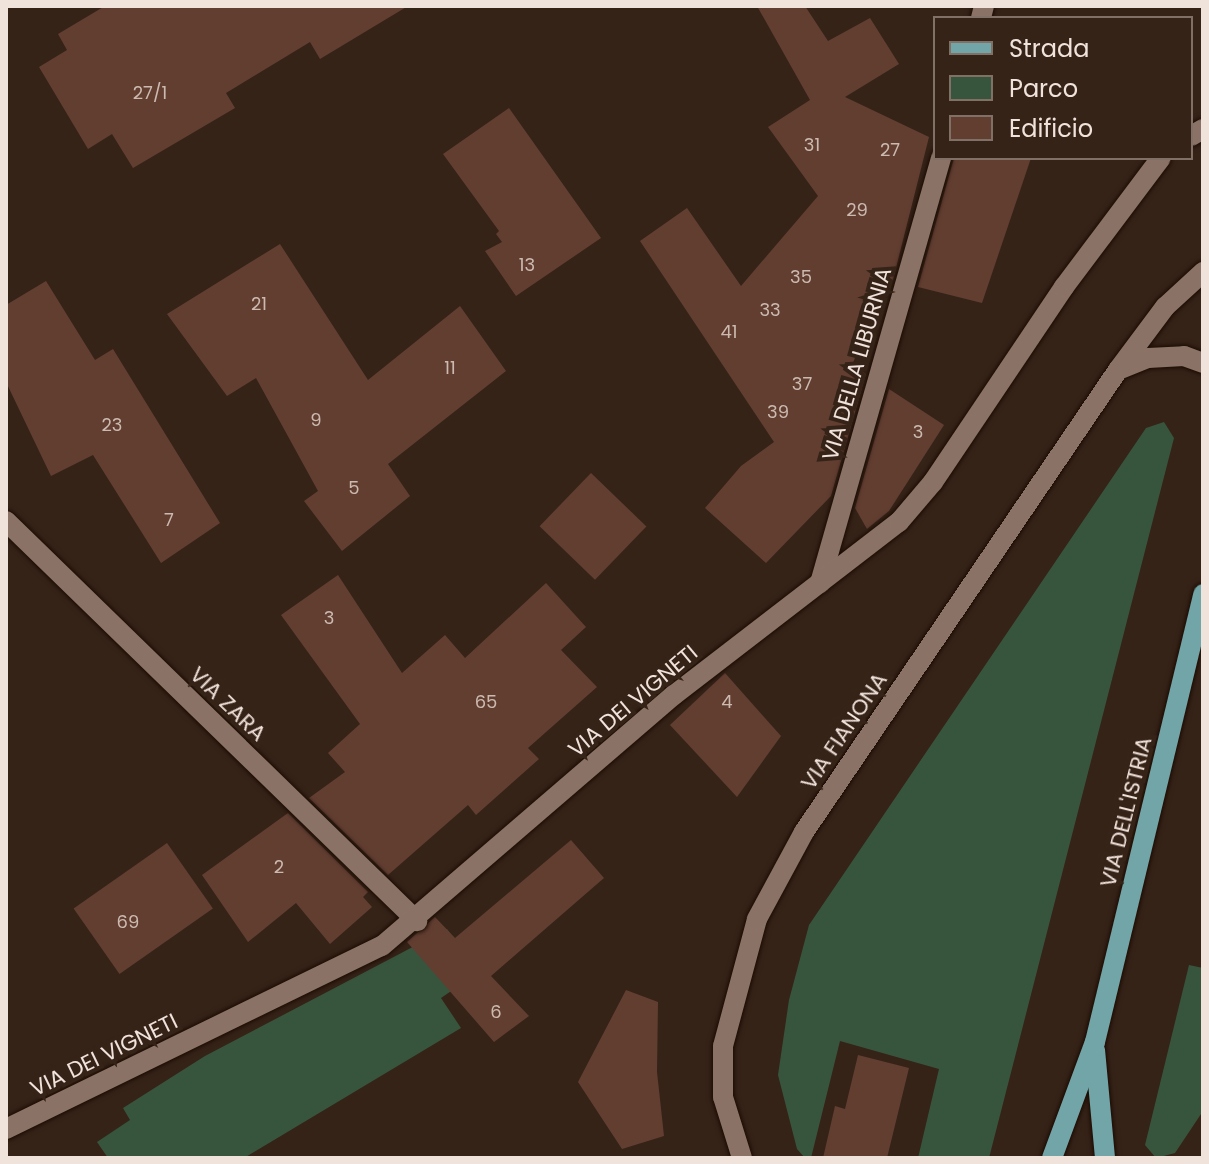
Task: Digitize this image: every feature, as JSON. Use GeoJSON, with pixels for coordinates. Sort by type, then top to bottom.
{"type":"FeatureCollection","features":[{"type":"Feature","properties":{"kind":"main road","name":"VIA DELL'ISTRIA"},"geometry":{"type":"LineString","coordinates":[[1052,1158],[1095,1042],[1203,594]]}},
{"type":"Feature","properties":{"kind":"main road","name":"VIA DELL'ISTRIA"},"geometry":{"type":"LineString","coordinates":[[1095,1042],[1105,1158]]}},
{"type":"Feature","properties":{"kind":"street","name":"VIA DELLA LIBURNIA"},"geometry":{"type":"LineString","coordinates":[[820,583],[940,160]]}},
{"type":"Feature","properties":{"kind":"street","name":"VIA DEI VIGNETI"},"geometry":{"type":"LineString","coordinates":[[6,1129],[382,946],[417,921],[674,695],[899,522],[933,482],[1064,287],[1159,160]]}},
{"type":"Feature","properties":{"kind":"street","name":"VIA FIANONA"},"geometry":{"type":"LineString","coordinates":[[742,1158],[723,1097],[723,1046],[757,919],[804,832],[1118,370],[1165,307],[1203,272]]}},
{"type":"Feature","properties":{"kind":"street"},"geometry":{"type":"LineString","coordinates":[[1118,370],[1148,358],[1184,356],[1203,363]]}},
{"type":"Feature","properties":{"kind":"street","name":"VIA ZARA"},"geometry":{"type":"LineString","coordinates":[[6,521],[417,921]]}},
{"type":"Feature","properties":{"kind":"green space"},"geometry":{"type":"Polygon","coordinates":[[[1164,422],[1174,438],[989,1158],[918,1158],[939,1069],[840,1041],[811,1158],[805,1158],[797,1149],[778,1075],[789,1000],[809,925],[1146,428],[1164,422]]]}},
{"type":"Feature","properties":{"kind":"green space"},"geometry":{"type":"Polygon","coordinates":[[[447,929],[479,972],[441,998],[461,1028],[244,1158],[108,1158],[97,1142],[130,1120],[123,1108],[205,1056],[447,929]]]}},
{"type":"Feature","properties":{"kind":"green space"},"geometry":{"type":"Polygon","coordinates":[[[1189,965],[1203,968],[1203,1111],[1175,1153],[1156,1158],[1145,1145],[1189,965]]]}},
{"type":"Feature","properties":{"kind":"building"},"geometry":{"type":"Polygon","coordinates":[[[105,6],[408,6],[320,59],[310,42],[226,93],[235,108],[133,168],[112,134],[88,149],[39,67],[67,50],[58,34],[105,6]]]}},
{"type":"Feature","properties":{"kind":"building"},"geometry":{"type":"Polygon","coordinates":[[[757,6],[805,6],[828,41],[870,18],[899,64],[845,97],[929,137],[893,280],[883,278],[852,366],[866,374],[831,496],[766,563],[705,508],[741,466],[774,442],[640,241],[687,208],[741,286],[818,196],[768,127],[810,100],[757,6]]]}},
{"type":"Feature","properties":{"kind":"building"},"geometry":{"type":"Polygon","coordinates":[[[509,108],[601,238],[516,296],[485,251],[502,242],[496,234],[499,231],[443,154],[509,108]]]}},
{"type":"Feature","properties":{"kind":"building"},"geometry":{"type":"Polygon","coordinates":[[[953,160],[1030,160],[982,303],[918,287],[953,160]]]}},
{"type":"Feature","properties":{"kind":"building"},"geometry":{"type":"Polygon","coordinates":[[[280,244],[368,380],[460,306],[506,371],[388,464],[410,496],[342,551],[304,501],[318,491],[256,378],[227,396],[167,314],[280,244]]]}},
{"type":"Feature","properties":{"kind":"building"},"geometry":{"type":"Polygon","coordinates":[[[46,281],[95,360],[113,349],[220,523],[161,563],[93,455],[51,476],[6,382],[6,305],[46,281]]]}},
{"type":"Feature","properties":{"kind":"building"},"geometry":{"type":"Polygon","coordinates":[[[889,389],[944,425],[889,511],[867,529],[855,508],[889,389]]]}},
{"type":"Feature","properties":{"kind":"building"},"geometry":{"type":"Polygon","coordinates":[[[591,473],[646,526],[595,580],[540,526],[591,473]]]}},
{"type":"Feature","properties":{"kind":"building"},"geometry":{"type":"Polygon","coordinates":[[[338,575],[402,673],[445,635],[465,658],[546,583],[586,627],[561,650],[597,687],[528,748],[539,759],[476,815],[468,805],[388,875],[309,798],[345,772],[328,753],[360,724],[281,615],[338,575]]]}},
{"type":"Feature","properties":{"kind":"building"},"geometry":{"type":"Polygon","coordinates":[[[725,673],[781,736],[737,797],[670,725],[725,673]]]}},
{"type":"Feature","properties":{"kind":"building"},"geometry":{"type":"Polygon","coordinates":[[[288,813],[368,892],[363,897],[372,907],[330,944],[296,903],[248,942],[202,875],[288,813]]]}},
{"type":"Feature","properties":{"kind":"building"},"geometry":{"type":"Polygon","coordinates":[[[571,840],[604,878],[491,976],[529,1016],[494,1042],[407,942],[435,917],[455,938],[571,840]]]}},
{"type":"Feature","properties":{"kind":"building"},"geometry":{"type":"Polygon","coordinates":[[[167,843],[213,909],[120,974],[74,908],[167,843]]]}},
{"type":"Feature","properties":{"kind":"building"},"geometry":{"type":"Polygon","coordinates":[[[626,990],[658,1002],[657,1072],[664,1136],[622,1149],[578,1082],[626,990]]]}},
{"type":"Feature","properties":{"kind":"building"},"geometry":{"type":"Polygon","coordinates":[[[858,1055],[909,1068],[887,1158],[823,1158],[835,1106],[845,1109],[858,1055]]]}}]}
